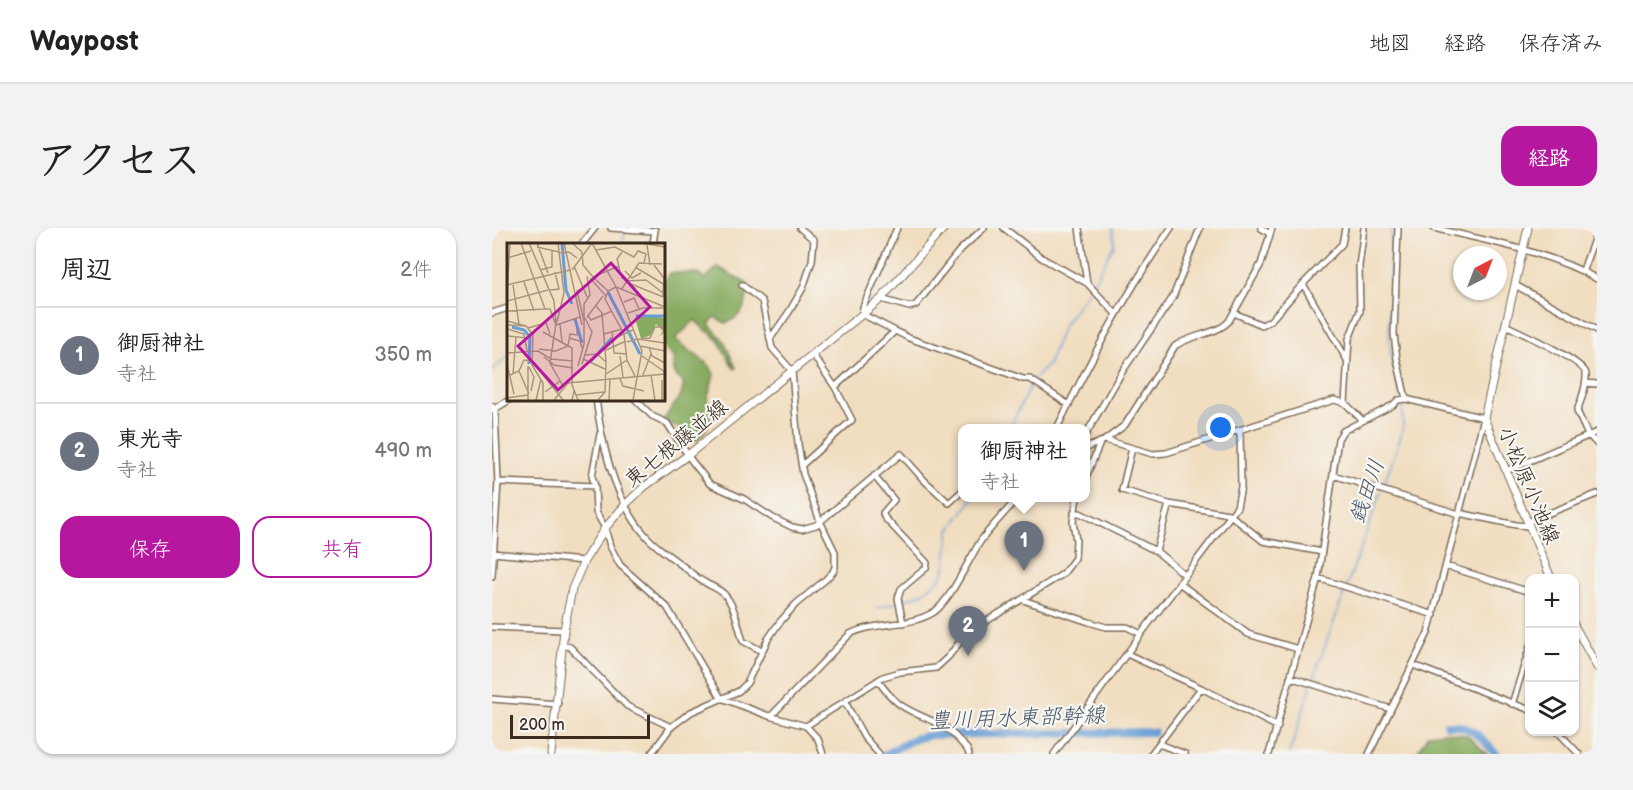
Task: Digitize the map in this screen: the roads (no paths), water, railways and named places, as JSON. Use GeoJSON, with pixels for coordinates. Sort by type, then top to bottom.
{"type":"FeatureCollection","features":[{"type":"Feature","properties":{"kind":"main road","name":"東七根藤並線"},"geometry":{"type":"LineString","coordinates":[[551,754],[564,630],[572,589],[584,561],[605,528],[644,488],[881,299],[944,228]]}},
{"type":"Feature","properties":{"kind":"main road","name":"小松原小池線"},"geometry":{"type":"LineString","coordinates":[[1528,228],[1484,418],[1549,574]]}},
{"type":"Feature","properties":{"kind":"main road"},"geometry":{"type":"LineString","coordinates":[[1576,628],[1597,668]]}},
{"type":"Feature","properties":{"kind":"street"},"geometry":{"type":"LineString","coordinates":[[583,243],[595,228]]}},
{"type":"Feature","properties":{"kind":"street"},"geometry":{"type":"LineString","coordinates":[[611,228],[655,230]]}},
{"type":"Feature","properties":{"kind":"street"},"geometry":{"type":"LineString","coordinates":[[770,339],[789,312],[811,267],[814,240],[800,228]]}},
{"type":"Feature","properties":{"kind":"street"},"geometry":{"type":"LineString","coordinates":[[897,228],[862,314],[924,345],[1023,379],[1030,379],[1069,405]]}},
{"type":"Feature","properties":{"kind":"street"},"geometry":{"type":"LineString","coordinates":[[881,299],[914,307],[959,251],[984,228]]}},
{"type":"Feature","properties":{"kind":"street"},"geometry":{"type":"LineString","coordinates":[[1004,228],[1042,258],[1087,283],[1116,314]]}},
{"type":"Feature","properties":{"kind":"street"},"geometry":{"type":"LineString","coordinates":[[1079,228],[1087,283]]}},
{"type":"Feature","properties":{"kind":"street"},"geometry":{"type":"LineString","coordinates":[[1060,424],[1116,314],[1171,228]]}},
{"type":"Feature","properties":{"kind":"street"},"geometry":{"type":"LineString","coordinates":[[1090,427],[1122,372],[1173,297],[1200,228]]}},
{"type":"Feature","properties":{"kind":"street"},"geometry":{"type":"LineString","coordinates":[[1090,446],[1102,442],[1125,425],[1175,346],[1223,326],[1234,313],[1261,264],[1271,231],[1261,228]]}},
{"type":"Feature","properties":{"kind":"street"},"geometry":{"type":"LineString","coordinates":[[1234,313],[1255,322],[1265,324],[1270,321],[1342,244],[1345,228]]}},
{"type":"Feature","properties":{"kind":"street"},"geometry":{"type":"LineString","coordinates":[[1345,402],[1349,339],[1360,311],[1359,266],[1364,228]]}},
{"type":"Feature","properties":{"kind":"street"},"geometry":{"type":"LineString","coordinates":[[1398,228],[1394,334],[1406,399]]}},
{"type":"Feature","properties":{"kind":"street"},"geometry":{"type":"LineString","coordinates":[[1434,228],[1522,250],[1583,270],[1597,279]]}},
{"type":"Feature","properties":{"kind":"street"},"geometry":{"type":"LineString","coordinates":[[1583,270],[1597,231]]}},
{"type":"Feature","properties":{"kind":"street"},"geometry":{"type":"LineString","coordinates":[[1303,284],[1348,362]]}},
{"type":"Feature","properties":{"kind":"street"},"geometry":{"type":"LineString","coordinates":[[651,754],[671,727],[691,712],[740,691],[747,683],[762,651],[779,623],[796,604],[833,572],[836,561],[835,552],[807,487],[802,465],[792,372],[772,348],[762,301],[742,285]]}},
{"type":"Feature","properties":{"kind":"street"},"geometry":{"type":"LineString","coordinates":[[1515,285],[1597,330]]}},
{"type":"Feature","properties":{"kind":"street"},"geometry":{"type":"LineString","coordinates":[[492,313],[507,308]]}},
{"type":"Feature","properties":{"kind":"street"},"geometry":{"type":"LineString","coordinates":[[1505,325],[1575,361],[1584,368],[1585,383],[1577,411],[1589,435],[1597,444]]}},
{"type":"Feature","properties":{"kind":"street"},"geometry":{"type":"LineString","coordinates":[[835,387],[895,331]]}},
{"type":"Feature","properties":{"kind":"street"},"geometry":{"type":"LineString","coordinates":[[802,465],[852,420],[835,387],[813,354]]}},
{"type":"Feature","properties":{"kind":"street"},"geometry":{"type":"LineString","coordinates":[[1585,383],[1597,384]]}},
{"type":"Feature","properties":{"kind":"street"},"geometry":{"type":"LineString","coordinates":[[1269,754],[1318,578],[1340,434],[1398,400],[1406,399],[1484,418],[1428,633],[1369,754]]}},
{"type":"Feature","properties":{"kind":"street"},"geometry":{"type":"LineString","coordinates":[[492,576],[498,482],[493,410],[509,400]]}},
{"type":"Feature","properties":{"kind":"street"},"geometry":{"type":"LineString","coordinates":[[596,400],[600,434],[616,486],[648,538],[702,582],[723,593],[734,614],[743,641],[762,651]]}},
{"type":"Feature","properties":{"kind":"street"},"geometry":{"type":"LineString","coordinates":[[636,400],[652,416],[667,423],[710,484],[744,499],[773,518],[802,529],[816,525],[901,454],[949,503],[958,495]]}},
{"type":"Feature","properties":{"kind":"street"},"geometry":{"type":"LineString","coordinates":[[1102,442],[1153,454],[1166,453],[1334,400],[1345,402],[1362,420]]}},
{"type":"Feature","properties":{"kind":"street"},"geometry":{"type":"LineString","coordinates":[[1054,754],[1236,507],[1241,486],[1240,430]]}},
{"type":"Feature","properties":{"kind":"street"},"geometry":{"type":"LineString","coordinates":[[1506,471],[1597,432]]}},
{"type":"Feature","properties":{"kind":"street"},"geometry":{"type":"LineString","coordinates":[[600,434],[592,476],[595,486],[596,512],[620,565],[667,607],[723,700],[806,726],[818,739],[824,754]]}},
{"type":"Feature","properties":{"kind":"street"},"geometry":{"type":"LineString","coordinates":[[1090,468],[1102,442]]}},
{"type":"Feature","properties":{"kind":"street"},"geometry":{"type":"LineString","coordinates":[[1132,448],[1122,490],[1169,504],[1230,515],[1268,543],[1322,552]]}},
{"type":"Feature","properties":{"kind":"street"},"geometry":{"type":"LineString","coordinates":[[1333,475],[1459,513],[1516,525],[1528,524],[1597,494]]}},
{"type":"Feature","properties":{"kind":"street"},"geometry":{"type":"LineString","coordinates":[[874,476],[894,500],[883,513],[884,517],[927,563],[926,568],[901,588],[899,593],[903,623]]}},
{"type":"Feature","properties":{"kind":"street"},"geometry":{"type":"LineString","coordinates":[[498,482],[595,486]]}},
{"type":"Feature","properties":{"kind":"street"},"geometry":{"type":"LineString","coordinates":[[771,716],[850,634],[858,630],[903,623],[936,610],[945,600],[982,539],[1014,502]]}},
{"type":"Feature","properties":{"kind":"street"},"geometry":{"type":"LineString","coordinates":[[806,726],[878,680],[900,672],[936,668],[968,633],[1058,578],[1070,567],[1075,558],[1077,546],[1073,522],[1076,502]]}},
{"type":"Feature","properties":{"kind":"street"},"geometry":{"type":"LineString","coordinates":[[1156,551],[1169,504]]}},
{"type":"Feature","properties":{"kind":"street"},"geometry":{"type":"LineString","coordinates":[[1074,513],[1084,515],[1156,551],[1185,575]]}},
{"type":"Feature","properties":{"kind":"street"},"geometry":{"type":"LineString","coordinates":[[493,553],[584,561]]}},
{"type":"Feature","properties":{"kind":"street"},"geometry":{"type":"LineString","coordinates":[[1446,566],[1525,590]]}},
{"type":"Feature","properties":{"kind":"street"},"geometry":{"type":"LineString","coordinates":[[1318,578],[1434,615]]}},
{"type":"Feature","properties":{"kind":"street"},"geometry":{"type":"LineString","coordinates":[[1179,583],[1248,634],[1298,649]]}},
{"type":"Feature","properties":{"kind":"street"},"geometry":{"type":"LineString","coordinates":[[1023,600],[1106,627],[1127,627],[1141,634]]}},
{"type":"Feature","properties":{"kind":"street"},"geometry":{"type":"LineString","coordinates":[[492,627],[564,630]]}},
{"type":"Feature","properties":{"kind":"street"},"geometry":{"type":"LineString","coordinates":[[563,645],[570,647],[627,706],[671,727]]}},
{"type":"Feature","properties":{"kind":"street"},"geometry":{"type":"LineString","coordinates":[[1127,654],[1278,727]]}},
{"type":"Feature","properties":{"kind":"street"},"geometry":{"type":"LineString","coordinates":[[1512,704],[1525,662]]}},
{"type":"Feature","properties":{"kind":"street"},"geometry":{"type":"LineString","coordinates":[[1413,665],[1525,708]]}},
{"type":"Feature","properties":{"kind":"street"},"geometry":{"type":"LineString","coordinates":[[1290,677],[1391,709]]}},
{"type":"Feature","properties":{"kind":"street"},"geometry":{"type":"LineString","coordinates":[[878,680],[892,700],[918,716],[945,728],[968,752]]}},
{"type":"Feature","properties":{"kind":"street"},"geometry":{"type":"LineString","coordinates":[[1151,754],[1201,688]]}},
{"type":"Feature","properties":{"kind":"street"},"geometry":{"type":"LineString","coordinates":[[492,699],[558,704]]}},
{"type":"Feature","properties":{"kind":"street"},"geometry":{"type":"LineString","coordinates":[[844,702],[864,737],[879,754]]}},
{"type":"Feature","properties":{"kind":"street"},"geometry":{"type":"LineString","coordinates":[[1561,736],[1579,754]]}},
{"type":"Feature","properties":{"kind":"street"},"geometry":{"type":"LineString","coordinates":[[1159,744],[1185,754]]}},
{"type":"Feature","properties":{"kind":"waterway"},"geometry":{"type":"LineString","coordinates":[[1093,283],[1114,245],[1113,228]]}},
{"type":"Feature","properties":{"kind":"waterway","name":"銭田川"},"geometry":{"type":"LineString","coordinates":[[1391,228],[1389,335],[1401,398]]}},
{"type":"Feature","properties":{"kind":"waterway"},"geometry":{"type":"LineString","coordinates":[[623,243],[625,231]]}},
{"type":"Feature","properties":{"kind":"waterway"},"geometry":{"type":"LineString","coordinates":[[1034,379],[1048,365],[1063,326],[1089,290]]}},
{"type":"Feature","properties":{"kind":"waterway"},"geometry":{"type":"LineString","coordinates":[[492,371],[507,357]]}},
{"type":"Feature","properties":{"kind":"waterway"},"geometry":{"type":"LineString","coordinates":[[1012,424],[1031,384]]}},
{"type":"Feature","properties":{"kind":"waterway","name":"銭田川"},"geometry":{"type":"LineString","coordinates":[[1383,487],[1403,430],[1402,403]]}},
{"type":"Feature","properties":{"kind":"waterway","name":"銭田川"},"geometry":{"type":"LineString","coordinates":[[1312,682],[1381,492]]}},
{"type":"Feature","properties":{"kind":"waterway"},"geometry":{"type":"LineString","coordinates":[[902,601],[923,593],[940,579],[945,569],[950,530],[970,502]]}},
{"type":"Feature","properties":{"kind":"waterway"},"geometry":{"type":"LineString","coordinates":[[877,608],[896,603]]}},
{"type":"Feature","properties":{"kind":"waterway","name":"銭田川"},"geometry":{"type":"LineString","coordinates":[[1289,754],[1311,686]]}},
{"type":"Feature","properties":{"kind":"waterway","name":"豊川用水東部幹線"},"geometry":{"type":"LineString","coordinates":[[1447,725],[1463,727],[1475,733],[1496,754]]}},
{"type":"Feature","properties":{"kind":"waterway","name":"豊川用水東部幹線"},"geometry":{"type":"LineString","coordinates":[[886,754],[914,739],[931,735],[1154,732]]}},
{"type":"Feature","properties":{"kind":"place","name":"御厨神社"},"geometry":{"type":"Point","coordinates":[1024,571]}},
{"type":"Feature","properties":{"kind":"place","name":"東光寺"},"geometry":{"type":"Point","coordinates":[968,656]}}]}
